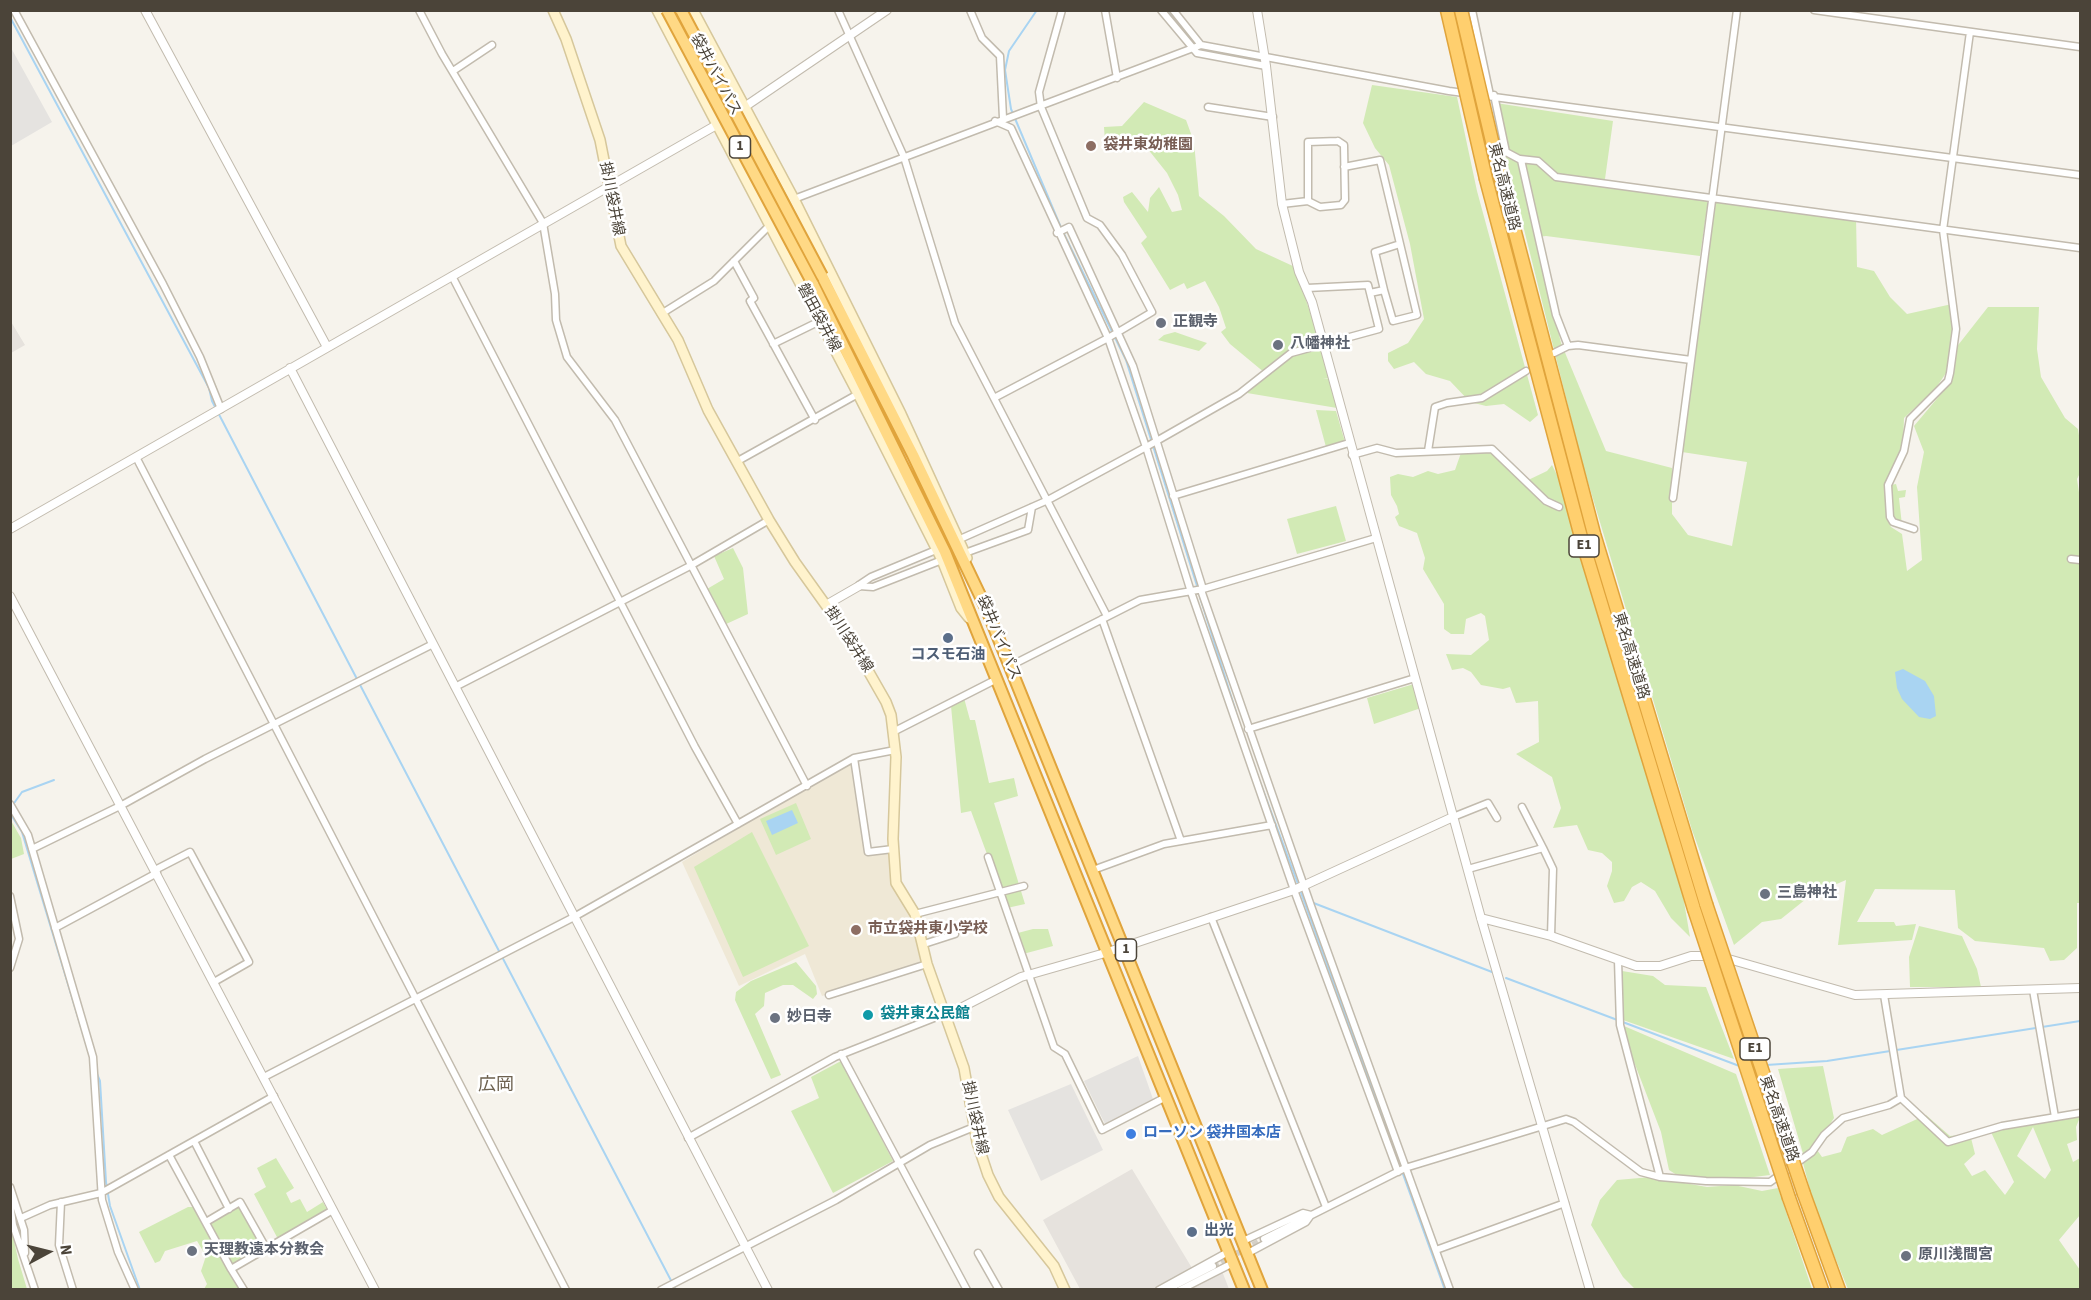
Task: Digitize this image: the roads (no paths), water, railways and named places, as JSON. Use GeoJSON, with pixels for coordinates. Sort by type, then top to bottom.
{"type":"FeatureCollection","features":[{"type":"Feature","properties":{"kind":"highway","name":"袋井バイパス"},"geometry":{"type":"LineString","coordinates":[[667,10],[813,284],[945,552],[1105,953],[1244,1290]]}},
{"type":"Feature","properties":{"kind":"highway","name":"袋井バイパス"},"geometry":{"type":"LineString","coordinates":[[681,10],[822,276],[908,446],[987,612],[1262,1290]]}},
{"type":"Feature","properties":{"kind":"highway","name":"東名高速道路"},"geometry":{"type":"LineString","coordinates":[[1447,10],[1486,179],[1581,537],[1694,909],[1789,1198],[1822,1290]]}},
{"type":"Feature","properties":{"kind":"highway","name":"東名高速道路"},"geometry":{"type":"LineString","coordinates":[[1461,10],[1500,175],[1594,534],[1706,904],[1804,1194],[1839,1290]]}},
{"type":"Feature","properties":{"kind":"main road","name":"掛川袋井線"},"geometry":{"type":"LineString","coordinates":[[553,10],[567,39],[600,140],[621,246],[678,340],[708,410],[769,520],[795,562],[850,639],[886,702],[895,750],[893,849],[896,883],[915,914],[927,964],[964,1068],[982,1159],[999,1197],[1048,1259],[1065,1290]]}},
{"type":"Feature","properties":{"kind":"main road","name":"磐田袋井線"},"geometry":{"type":"LineString","coordinates":[[657,10],[715,125],[858,394],[942,560],[962,608],[976,627]]}},
{"type":"Feature","properties":{"kind":"main road","name":"磐田袋井線"},"geometry":{"type":"LineString","coordinates":[[693,10],[794,199],[960,539],[987,612]]}},
{"type":"Feature","properties":{"kind":"street"},"geometry":{"type":"LineString","coordinates":[[14,10],[163,284],[200,357],[221,409]]}},
{"type":"Feature","properties":{"kind":"street"},"geometry":{"type":"LineString","coordinates":[[145,10],[327,347]]}},
{"type":"Feature","properties":{"kind":"street"},"geometry":{"type":"LineString","coordinates":[[419,10],[543,223],[554,284],[556,320],[567,357],[615,420],[690,567],[807,786]]}},
{"type":"Feature","properties":{"kind":"street"},"geometry":{"type":"LineString","coordinates":[[838,10],[904,157],[955,323],[1048,500],[1105,617],[1181,841]]}},
{"type":"Feature","properties":{"kind":"street"},"geometry":{"type":"LineString","coordinates":[[10,529],[744,108],[887,10]]}},
{"type":"Feature","properties":{"kind":"street"},"geometry":{"type":"LineString","coordinates":[[970,10],[982,38],[1000,56],[1005,117]]}},
{"type":"Feature","properties":{"kind":"street"},"geometry":{"type":"LineString","coordinates":[[994,398],[1109,338],[1152,312],[1122,255],[1100,225],[1087,218],[1041,106],[1039,92],[1062,10]]}},
{"type":"Feature","properties":{"kind":"street"},"geometry":{"type":"LineString","coordinates":[[1105,10],[1117,78]]}},
{"type":"Feature","properties":{"kind":"street"},"geometry":{"type":"LineString","coordinates":[[1161,10],[1197,52],[1266,66]]}},
{"type":"Feature","properties":{"kind":"street"},"geometry":{"type":"LineString","coordinates":[[1173,10],[1201,45]]}},
{"type":"Feature","properties":{"kind":"street"},"geometry":{"type":"LineString","coordinates":[[1257,10],[1273,117],[1282,204],[1299,272],[1307,288],[1481,918],[1590,1290]]}},
{"type":"Feature","properties":{"kind":"street"},"geometry":{"type":"LineString","coordinates":[[1472,10],[1506,152],[1520,159],[1538,161],[1556,177],[2080,248]]}},
{"type":"Feature","properties":{"kind":"street"},"geometry":{"type":"LineString","coordinates":[[1673,498],[1737,10]]}},
{"type":"Feature","properties":{"kind":"street"},"geometry":{"type":"LineString","coordinates":[[1814,10],[2080,47]]}},
{"type":"Feature","properties":{"kind":"street"},"geometry":{"type":"LineString","coordinates":[[1914,529],[1897,525],[1890,517],[1888,485],[1904,451],[1910,419],[1948,381],[1950,373],[1956,329],[1943,230],[1970,32]]}},
{"type":"Feature","properties":{"kind":"street"},"geometry":{"type":"LineString","coordinates":[[453,71],[492,45]]}},
{"type":"Feature","properties":{"kind":"street"},"geometry":{"type":"LineString","coordinates":[[794,199],[1005,117],[1041,106],[1201,45],[1449,91],[2080,175]]}},
{"type":"Feature","properties":{"kind":"street"},"geometry":{"type":"LineString","coordinates":[[1208,107],[1273,117]]}},
{"type":"Feature","properties":{"kind":"street"},"geometry":{"type":"LineString","coordinates":[[995,121],[1011,128],[1062,231],[1153,443],[1173,496],[1299,887],[1402,1170],[1436,1250],[1450,1290]]}},
{"type":"Feature","properties":{"kind":"street"},"geometry":{"type":"LineString","coordinates":[[1282,204],[1308,201],[1320,207],[1341,205],[1345,200],[1344,145],[1338,141],[1308,142],[1308,201]]}},
{"type":"Feature","properties":{"kind":"street"},"geometry":{"type":"LineString","coordinates":[[1520,159],[1556,315],[1568,346]]}},
{"type":"Feature","properties":{"kind":"street"},"geometry":{"type":"LineString","coordinates":[[1344,167],[1380,160],[1417,315],[1393,321],[1375,252],[1400,244]]}},
{"type":"Feature","properties":{"kind":"street"},"geometry":{"type":"LineString","coordinates":[[661,314],[714,281],[769,226]]}},
{"type":"Feature","properties":{"kind":"street"},"geometry":{"type":"LineString","coordinates":[[1062,231],[1069,227],[1118,332],[1153,443],[1191,592],[1272,825],[1299,887],[1308,897],[1402,1170]]}},
{"type":"Feature","properties":{"kind":"street"},"geometry":{"type":"LineString","coordinates":[[734,261],[754,298],[750,301],[815,420]]}},
{"type":"Feature","properties":{"kind":"street"},"geometry":{"type":"LineString","coordinates":[[452,276],[620,602],[738,824]]}},
{"type":"Feature","properties":{"kind":"street"},"geometry":{"type":"LineString","coordinates":[[960,539],[1048,500],[1153,443],[1239,394],[1291,352],[1322,342],[1379,329],[1368,285],[1307,288]]}},
{"type":"Feature","properties":{"kind":"street"},"geometry":{"type":"LineString","coordinates":[[1370,293],[1384,290]]}},
{"type":"Feature","properties":{"kind":"street"},"geometry":{"type":"LineString","coordinates":[[773,344],[820,321]]}},
{"type":"Feature","properties":{"kind":"street"},"geometry":{"type":"LineString","coordinates":[[1554,353],[1568,346],[1578,345],[1691,360]]}},
{"type":"Feature","properties":{"kind":"street"},"geometry":{"type":"LineString","coordinates":[[290,368],[768,1290]]}},
{"type":"Feature","properties":{"kind":"street"},"geometry":{"type":"LineString","coordinates":[[1428,451],[1435,407],[1482,398],[1526,371]]}},
{"type":"Feature","properties":{"kind":"street"},"geometry":{"type":"LineString","coordinates":[[736,462],[858,394]]}},
{"type":"Feature","properties":{"kind":"street"},"geometry":{"type":"LineString","coordinates":[[1173,496],[1349,443]]}},
{"type":"Feature","properties":{"kind":"street"},"geometry":{"type":"LineString","coordinates":[[1352,455],[1377,448],[1396,453],[1492,449],[1546,501],[1559,507]]}},
{"type":"Feature","properties":{"kind":"street"},"geometry":{"type":"LineString","coordinates":[[136,457],[566,1290]]}},
{"type":"Feature","properties":{"kind":"street"},"geometry":{"type":"LineString","coordinates":[[965,553],[1028,530],[1032,507]]}},
{"type":"Feature","properties":{"kind":"street"},"geometry":{"type":"LineString","coordinates":[[455,687],[690,567],[769,520]]}},
{"type":"Feature","properties":{"kind":"street"},"geometry":{"type":"LineString","coordinates":[[1010,666],[1140,600],[1202,590],[1376,538]]}},
{"type":"Feature","properties":{"kind":"street"},"geometry":{"type":"LineString","coordinates":[[826,605],[872,577],[936,550]]}},
{"type":"Feature","properties":{"kind":"street"},"geometry":{"type":"LineString","coordinates":[[2072,559],[2080,560]]}},
{"type":"Feature","properties":{"kind":"street"},"geometry":{"type":"LineString","coordinates":[[859,586],[873,587],[942,560]]}},
{"type":"Feature","properties":{"kind":"street"},"geometry":{"type":"LineString","coordinates":[[11,600],[122,805],[375,1290]]}},
{"type":"Feature","properties":{"kind":"street"},"geometry":{"type":"LineString","coordinates":[[32,849],[433,644]]}},
{"type":"Feature","properties":{"kind":"street"},"geometry":{"type":"LineString","coordinates":[[1248,729],[1415,678]]}},
{"type":"Feature","properties":{"kind":"street"},"geometry":{"type":"LineString","coordinates":[[893,732],[997,679]]}},
{"type":"Feature","properties":{"kind":"street"},"geometry":{"type":"LineString","coordinates":[[264,1077],[574,917],[854,758],[895,750]]}},
{"type":"Feature","properties":{"kind":"street"},"geometry":{"type":"LineString","coordinates":[[854,758],[868,852],[893,849]]}},
{"type":"Feature","properties":{"kind":"street"},"geometry":{"type":"LineString","coordinates":[[688,1138],[841,1054],[944,1015],[1028,975],[1105,953],[1299,887],[1488,803],[1497,818]]}},
{"type":"Feature","properties":{"kind":"street"},"geometry":{"type":"LineString","coordinates":[[11,805],[28,835],[93,1058],[101,1193],[118,1252],[135,1290]]}},
{"type":"Feature","properties":{"kind":"street"},"geometry":{"type":"LineString","coordinates":[[1522,807],[1553,869],[1551,936]]}},
{"type":"Feature","properties":{"kind":"street"},"geometry":{"type":"LineString","coordinates":[[1093,870],[1164,844],[1272,825]]}},
{"type":"Feature","properties":{"kind":"street"},"geometry":{"type":"LineString","coordinates":[[1468,869],[1543,848]]}},
{"type":"Feature","properties":{"kind":"street"},"geometry":{"type":"LineString","coordinates":[[55,928],[190,852],[249,962],[214,982]]}},
{"type":"Feature","properties":{"kind":"street"},"geometry":{"type":"LineString","coordinates":[[988,856],[1054,1047],[1065,1053],[1102,1130],[1166,1097]]}},
{"type":"Feature","properties":{"kind":"street"},"geometry":{"type":"LineString","coordinates":[[915,914],[1024,886]]}},
{"type":"Feature","properties":{"kind":"street"},"geometry":{"type":"LineString","coordinates":[[10,896],[19,939],[10,968]]}},
{"type":"Feature","properties":{"kind":"street"},"geometry":{"type":"LineString","coordinates":[[1211,917],[1326,1208]]}},
{"type":"Feature","properties":{"kind":"street"},"geometry":{"type":"LineString","coordinates":[[1481,918],[1551,936],[1618,960],[1650,967],[1691,956],[1718,956],[1855,995],[2080,988]]}},
{"type":"Feature","properties":{"kind":"street"},"geometry":{"type":"LineString","coordinates":[[924,944],[955,934]]}},
{"type":"Feature","properties":{"kind":"street"},"geometry":{"type":"LineString","coordinates":[[1618,960],[1619,1022],[1660,1177]]}},
{"type":"Feature","properties":{"kind":"street"},"geometry":{"type":"LineString","coordinates":[[829,994],[927,964]]}},
{"type":"Feature","properties":{"kind":"street"},"geometry":{"type":"LineString","coordinates":[[2033,990],[2055,1118]]}},
{"type":"Feature","properties":{"kind":"street"},"geometry":{"type":"LineString","coordinates":[[1884,995],[1900,1098],[1948,1142],[2002,1126],[2080,1113]]}},
{"type":"Feature","properties":{"kind":"street"},"geometry":{"type":"LineString","coordinates":[[841,1054],[968,1290]]}},
{"type":"Feature","properties":{"kind":"street"},"geometry":{"type":"LineString","coordinates":[[21,1218],[61,1203],[101,1193],[274,1096]]}},
{"type":"Feature","properties":{"kind":"street"},"geometry":{"type":"LineString","coordinates":[[1264,1239],[1402,1170],[1566,1119],[1574,1122],[1632,1167],[1660,1177],[1770,1182],[1812,1152],[1824,1135],[1843,1118],[1889,1105],[1900,1098]]}},
{"type":"Feature","properties":{"kind":"street"},"geometry":{"type":"LineString","coordinates":[[661,1290],[836,1200],[930,1145],[974,1127]]}},
{"type":"Feature","properties":{"kind":"street"},"geometry":{"type":"LineString","coordinates":[[194,1141],[229,1209]]}},
{"type":"Feature","properties":{"kind":"street"},"geometry":{"type":"LineString","coordinates":[[170,1155],[244,1290]]}},
{"type":"Feature","properties":{"kind":"street"},"geometry":{"type":"LineString","coordinates":[[10,1187],[21,1218],[25,1256]]}},
{"type":"Feature","properties":{"kind":"street"},"geometry":{"type":"LineString","coordinates":[[206,1222],[240,1202],[266,1248]]}},
{"type":"Feature","properties":{"kind":"street"},"geometry":{"type":"LineString","coordinates":[[10,1203],[13,1225],[35,1290]]}},
{"type":"Feature","properties":{"kind":"street"},"geometry":{"type":"LineString","coordinates":[[61,1203],[59,1245],[74,1290]]}},
{"type":"Feature","properties":{"kind":"street"},"geometry":{"type":"LineString","coordinates":[[1436,1250],[1565,1203]]}},
{"type":"Feature","properties":{"kind":"street"},"geometry":{"type":"LineString","coordinates":[[231,1269],[333,1210]]}},
{"type":"Feature","properties":{"kind":"street"},"geometry":{"type":"LineString","coordinates":[[1243,1241],[1302,1213],[1311,1215]]}},
{"type":"Feature","properties":{"kind":"street"},"geometry":{"type":"LineString","coordinates":[[1248,1253],[1306,1222],[1311,1215]]}},
{"type":"Feature","properties":{"kind":"street"},"geometry":{"type":"LineString","coordinates":[[1159,1290],[1228,1252]]}},
{"type":"Feature","properties":{"kind":"street"},"geometry":{"type":"LineString","coordinates":[[978,1253],[999,1290]]}},
{"type":"Feature","properties":{"kind":"street"},"geometry":{"type":"LineString","coordinates":[[1180,1290],[1233,1263]]}},
{"type":"Feature","properties":{"kind":"street"},"geometry":{"type":"LineString","coordinates":[[1166,1290],[1213,1266]]}},
{"type":"Feature","properties":{"kind":"water"},"geometry":{"type":"Polygon","coordinates":[[[1903,669],[1925,681],[1934,696],[1936,716],[1930,719],[1919,717],[1902,699],[1897,688],[1895,672],[1903,669]]]}},
{"type":"Feature","properties":{"kind":"water"},"geometry":{"type":"Polygon","coordinates":[[[792,810],[798,823],[772,835],[766,821],[792,810]]]}},
{"type":"Feature","properties":{"kind":"waterway"},"geometry":{"type":"LineString","coordinates":[[1037,10],[1009,51],[1005,70],[1011,109],[1062,230],[1126,360],[1198,589]]}},
{"type":"Feature","properties":{"kind":"waterway"},"geometry":{"type":"LineString","coordinates":[[1167,10],[1199,49],[1262,61]]}},
{"type":"Feature","properties":{"kind":"waterway"},"geometry":{"type":"LineString","coordinates":[[10,17],[209,388],[212,401],[676,1290]]}},
{"type":"Feature","properties":{"kind":"waterway"},"geometry":{"type":"LineString","coordinates":[[1200,597],[1236,712]]}},
{"type":"Feature","properties":{"kind":"waterway"},"geometry":{"type":"LineString","coordinates":[[1254,766],[1298,884]]}},
{"type":"Feature","properties":{"kind":"waterway"},"geometry":{"type":"LineString","coordinates":[[12,806],[22,792],[54,780]]}},
{"type":"Feature","properties":{"kind":"waterway"},"geometry":{"type":"LineString","coordinates":[[10,813],[22,832],[91,1060]]}},
{"type":"Feature","properties":{"kind":"waterway"},"geometry":{"type":"LineString","coordinates":[[1300,890],[1445,1290]]}},
{"type":"Feature","properties":{"kind":"waterway"},"geometry":{"type":"LineString","coordinates":[[1311,902],[1492,972]]}},
{"type":"Feature","properties":{"kind":"waterway"},"geometry":{"type":"LineString","coordinates":[[1506,978],[1742,1067]]}},
{"type":"Feature","properties":{"kind":"waterway"},"geometry":{"type":"LineString","coordinates":[[1766,1065],[1827,1061],[2080,1021]]}},
{"type":"Feature","properties":{"kind":"waterway"},"geometry":{"type":"LineString","coordinates":[[97,1074],[100,1081],[106,1182],[110,1206],[140,1290]]}},
{"type":"Feature","properties":{"kind":"tunnel"},"geometry":{"type":"LineString","coordinates":[[1213,1266],[1264,1239]]}},
{"type":"Feature","properties":{"kind":"place","name":"袋井東幼稚園"},"geometry":{"type":"Point","coordinates":[1091,146]}},
{"type":"Feature","properties":{"kind":"place","name":"正観寺"},"geometry":{"type":"Point","coordinates":[1161,323]}},
{"type":"Feature","properties":{"kind":"place","name":"八幡神社"},"geometry":{"type":"Point","coordinates":[1278,345]}},
{"type":"Feature","properties":{"kind":"place","name":"コスモ石油"},"geometry":{"type":"Point","coordinates":[948,638]}},
{"type":"Feature","properties":{"kind":"place","name":"三島神社"},"geometry":{"type":"Point","coordinates":[1765,894]}},
{"type":"Feature","properties":{"kind":"place","name":"市立袋井東小学校"},"geometry":{"type":"Point","coordinates":[856,930]}},
{"type":"Feature","properties":{"kind":"place","name":"袋井東公民館"},"geometry":{"type":"Point","coordinates":[868,1015]}},
{"type":"Feature","properties":{"kind":"place","name":"妙日寺"},"geometry":{"type":"Point","coordinates":[775,1018]}},
{"type":"Feature","properties":{"kind":"place","name":"ローソン 袋井国本店"},"geometry":{"type":"Point","coordinates":[1131,1134]}},
{"type":"Feature","properties":{"kind":"place","name":"出光"},"geometry":{"type":"Point","coordinates":[1192,1232]}},
{"type":"Feature","properties":{"kind":"place","name":"天理教遠本分教会"},"geometry":{"type":"Point","coordinates":[192,1251]}},
{"type":"Feature","properties":{"kind":"place","name":"原川浅間宮"},"geometry":{"type":"Point","coordinates":[1906,1256]}},
{"type":"Feature","properties":{"kind":"district","name":"広岡"},"geometry":{"type":"Point","coordinates":[496,1086]}}]}
